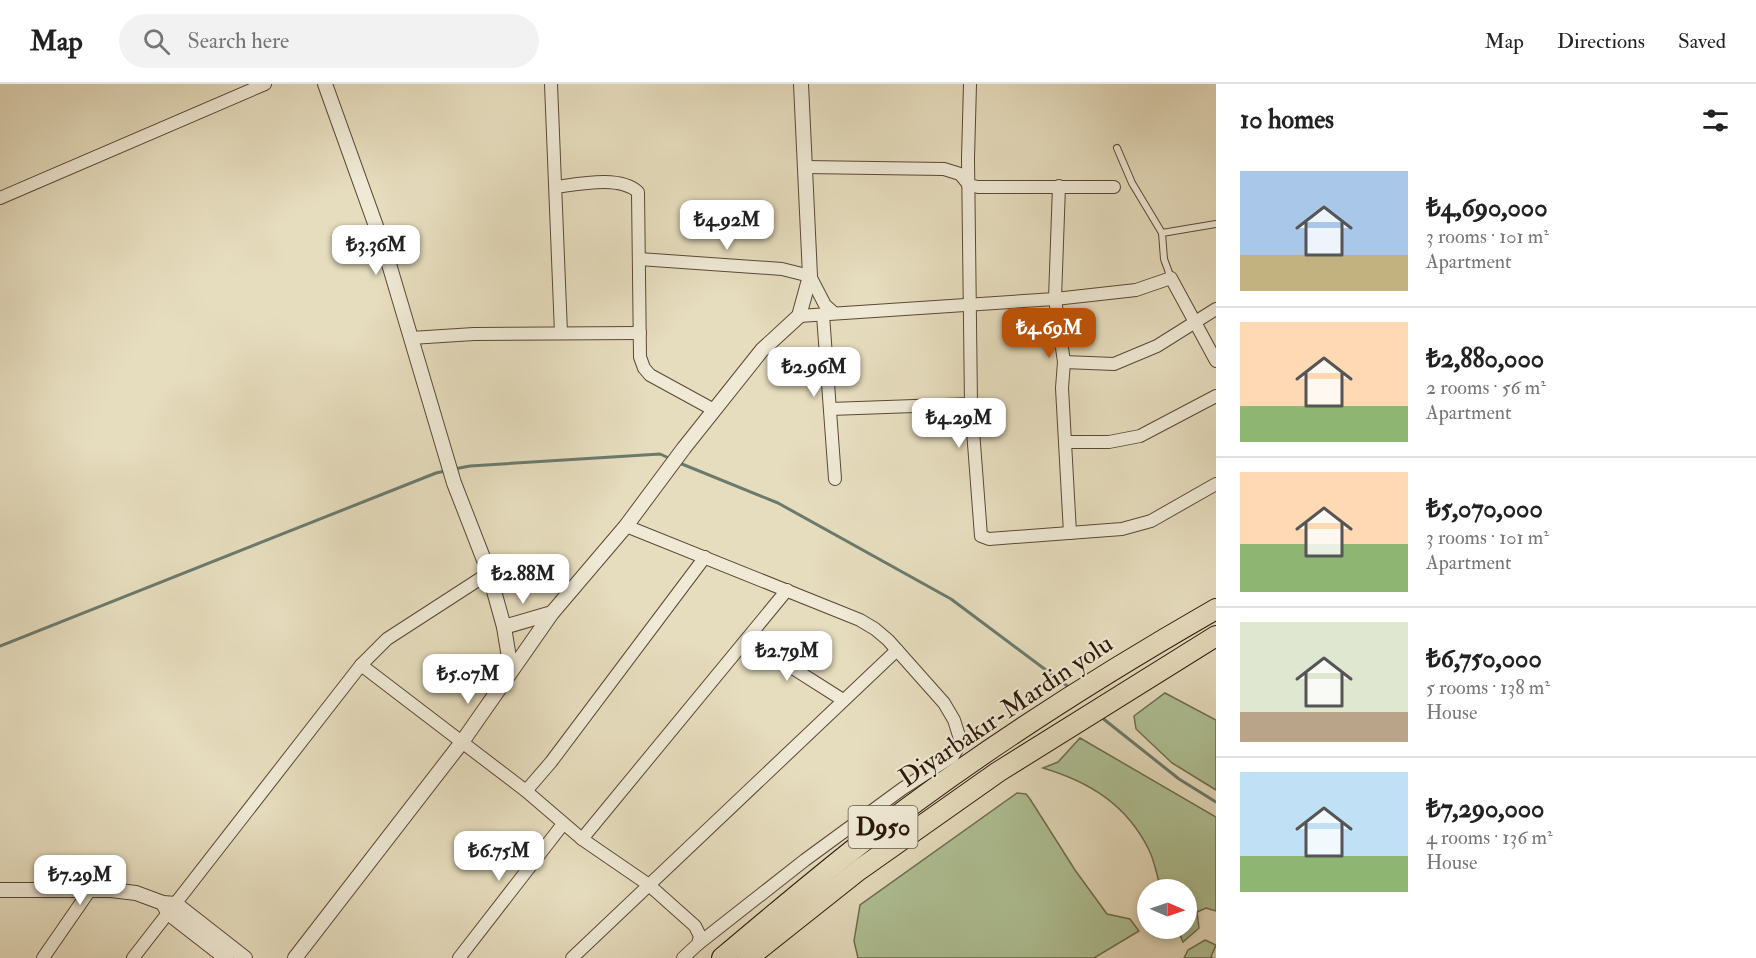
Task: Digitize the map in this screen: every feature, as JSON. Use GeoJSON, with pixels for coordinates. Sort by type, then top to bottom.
{"type":"FeatureCollection","features":[{"type":"Feature","properties":{"kind":"highway","name":"Diyarbakır-Mardin yolu"},"geometry":{"type":"LineString","coordinates":[[722,958],[860,844],[986,753],[1101,676],[1216,609]]}},
{"type":"Feature","properties":{"kind":"highway","name":"Diyarbakır-Mardin yolu"},"geometry":{"type":"LineString","coordinates":[[748,958],[859,870],[998,772],[1216,636]]}},
{"type":"Feature","properties":{"kind":"street"},"geometry":{"type":"LineString","coordinates":[[0,198],[266,84]]}},
{"type":"Feature","properties":{"kind":"street"},"geometry":{"type":"LineString","coordinates":[[326,84],[386,254],[454,483],[489,573],[504,627],[511,670]]}},
{"type":"Feature","properties":{"kind":"street"},"geometry":{"type":"LineString","coordinates":[[551,84],[561,333]]}},
{"type":"Feature","properties":{"kind":"street"},"geometry":{"type":"LineString","coordinates":[[295,958],[462,742],[552,613],[626,526],[762,350],[799,316],[810,276],[801,84]]}},
{"type":"Feature","properties":{"kind":"street"},"geometry":{"type":"LineString","coordinates":[[970,84],[971,404],[981,536],[989,539],[1122,529],[1151,521],[1216,484]]}},
{"type":"Feature","properties":{"kind":"street"},"geometry":{"type":"LineString","coordinates":[[805,167],[944,169],[960,174],[969,185],[978,187],[1114,187]]}},
{"type":"Feature","properties":{"kind":"street"},"geometry":{"type":"LineString","coordinates":[[556,187],[591,183],[624,183],[636,189],[639,206],[640,357],[644,368],[650,375],[714,411]]}},
{"type":"Feature","properties":{"kind":"street"},"geometry":{"type":"LineString","coordinates":[[1059,186],[1055,299],[1064,362],[1062,388],[1070,533]]}},
{"type":"Feature","properties":{"kind":"street"},"geometry":{"type":"LineString","coordinates":[[639,259],[782,269],[810,276],[828,314],[830,409],[835,479]]}},
{"type":"Feature","properties":{"kind":"street"},"geometry":{"type":"LineString","coordinates":[[799,316],[1055,299],[1136,290],[1171,278],[1216,361]]}},
{"type":"Feature","properties":{"kind":"street"},"geometry":{"type":"LineString","coordinates":[[1064,362],[1114,364],[1157,346],[1195,320],[1216,309]]}},
{"type":"Feature","properties":{"kind":"street"},"geometry":{"type":"LineString","coordinates":[[411,338],[474,334],[640,333]]}},
{"type":"Feature","properties":{"kind":"street"},"geometry":{"type":"LineString","coordinates":[[1066,442],[1109,442],[1140,436],[1216,396]]}},
{"type":"Feature","properties":{"kind":"street"},"geometry":{"type":"LineString","coordinates":[[830,409],[971,404]]}},
{"type":"Feature","properties":{"kind":"street"},"geometry":{"type":"LineString","coordinates":[[626,526],[860,620],[875,629],[944,703],[954,720],[961,742],[954,756],[902,789],[815,853],[683,958]]}},
{"type":"Feature","properties":{"kind":"street"},"geometry":{"type":"LineString","coordinates":[[526,791],[551,762],[705,557]]}},
{"type":"Feature","properties":{"kind":"street"},"geometry":{"type":"LineString","coordinates":[[133,958],[169,907],[361,665],[387,639],[489,573]]}},
{"type":"Feature","properties":{"kind":"street"},"geometry":{"type":"LineString","coordinates":[[582,839],[787,590]]}},
{"type":"Feature","properties":{"kind":"street"},"geometry":{"type":"LineString","coordinates":[[504,627],[552,613]]}},
{"type":"Feature","properties":{"kind":"street"},"geometry":{"type":"LineString","coordinates":[[747,639],[843,700]]}},
{"type":"Feature","properties":{"kind":"street"},"geometry":{"type":"LineString","coordinates":[[572,958],[897,650]]}},
{"type":"Feature","properties":{"kind":"street"},"geometry":{"type":"LineString","coordinates":[[361,665],[526,791],[582,839],[649,885],[695,926],[700,936],[698,944]]}},
{"type":"Feature","properties":{"kind":"street"},"geometry":{"type":"LineString","coordinates":[[459,958],[563,824]]}},
{"type":"Feature","properties":{"kind":"street"},"geometry":{"type":"LineString","coordinates":[[0,890],[111,890],[136,893],[169,907],[245,958]]}},
{"type":"Feature","properties":{"kind":"street"},"geometry":{"type":"LineString","coordinates":[[43,958],[90,890]]}},
{"type":"Feature","properties":{"kind":"street"},"geometry":{"type":"LineString","coordinates":[[169,907],[226,958]]}},
{"type":"Feature","properties":{"kind":"lane"},"geometry":{"type":"LineString","coordinates":[[1117,148],[1132,183],[1162,233],[1164,259],[1171,278]]}},
{"type":"Feature","properties":{"kind":"lane"},"geometry":{"type":"LineString","coordinates":[[1162,233],[1216,224]]}},
{"type":"Feature","properties":{"kind":"green space"},"geometry":{"type":"Polygon","coordinates":[[[1165,693],[1216,720],[1216,790],[1172,763],[1136,729],[1134,716],[1165,693]]]}},
{"type":"Feature","properties":{"kind":"green space"},"geometry":{"type":"Polygon","coordinates":[[[1080,738],[1216,817],[1216,911],[1206,908],[1197,912],[1197,879],[1158,879],[1149,850],[1130,820],[1105,797],[1091,788],[1043,768],[1058,762],[1080,738]]]}},
{"type":"Feature","properties":{"kind":"green space"},"geometry":{"type":"Polygon","coordinates":[[[1017,793],[1026,794],[1030,799],[1075,870],[1107,914],[1130,919],[1137,928],[1137,932],[1094,958],[858,958],[854,941],[860,905],[1017,793]]]}},
{"type":"Feature","properties":{"kind":"green space"},"geometry":{"type":"Polygon","coordinates":[[[1205,940],[1216,945],[1211,957],[1213,958],[1184,958],[1188,950],[1205,940]]]}},
{"type":"Feature","properties":{"kind":"waterway"},"geometry":{"type":"LineString","coordinates":[[454,469],[470,466],[660,454],[671,459]]}},
{"type":"Feature","properties":{"kind":"waterway"},"geometry":{"type":"LineString","coordinates":[[677,462],[778,503],[951,599],[1070,688]]}},
{"type":"Feature","properties":{"kind":"waterway"},"geometry":{"type":"LineString","coordinates":[[0,646],[445,471]]}},
{"type":"Feature","properties":{"kind":"waterway"},"geometry":{"type":"LineString","coordinates":[[1101,717],[1179,779],[1216,802]]}}]}
